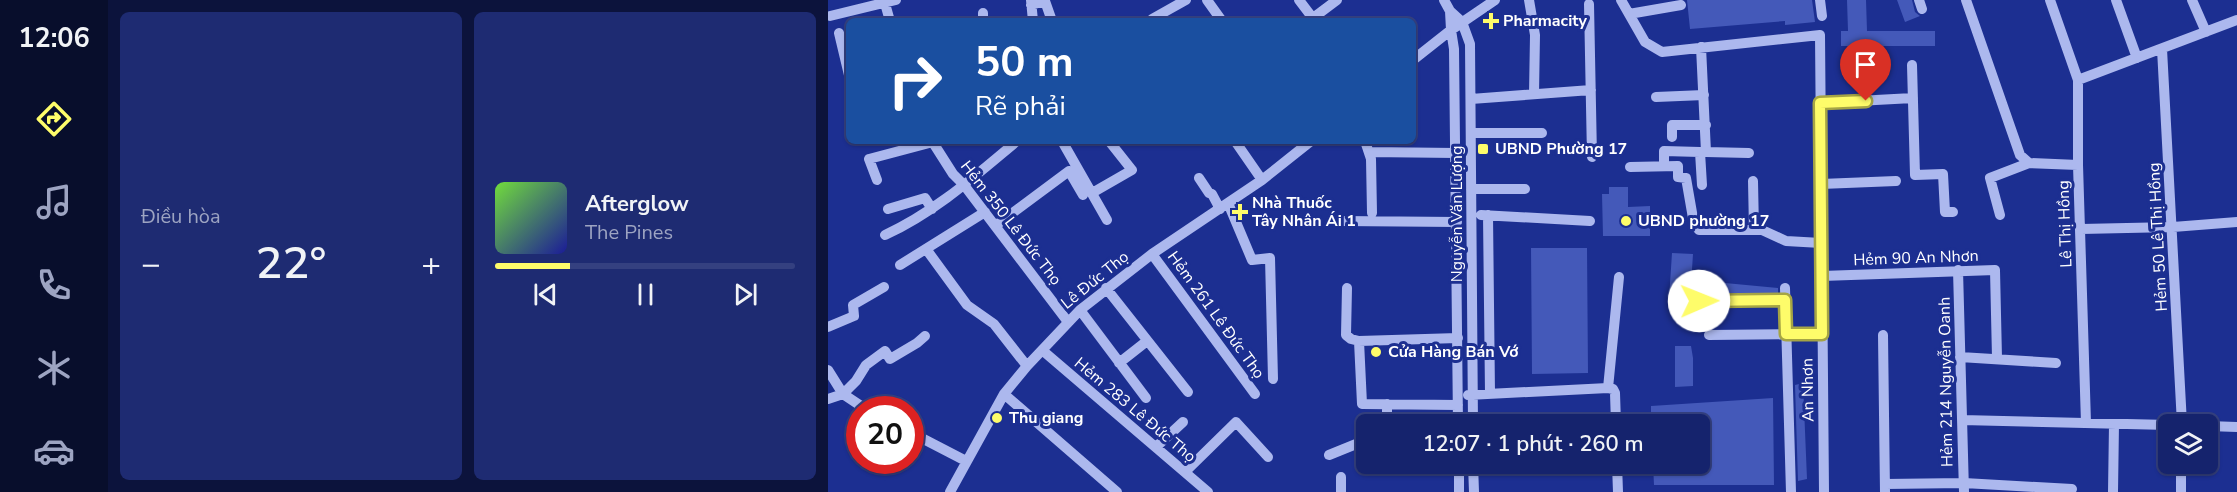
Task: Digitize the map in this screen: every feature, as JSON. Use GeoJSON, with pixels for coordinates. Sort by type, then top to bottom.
{"type":"FeatureCollection","features":[{"type":"Feature","properties":{"kind":"street"},"geometry":{"type":"LineString","coordinates":[[830,16],[884,1],[897,0]]}},
{"type":"Feature","properties":{"kind":"street"},"geometry":{"type":"LineString","coordinates":[[1156,18],[1186,0]]}},
{"type":"Feature","properties":{"kind":"street"},"geometry":{"type":"LineString","coordinates":[[1207,0],[1220,18]]}},
{"type":"Feature","properties":{"kind":"street"},"geometry":{"type":"LineString","coordinates":[[1299,0],[1311,18]]}},
{"type":"Feature","properties":{"kind":"street"},"geometry":{"type":"LineString","coordinates":[[1314,18],[1337,0]]}},
{"type":"Feature","properties":{"kind":"street","name":"Nguyễn Văn Lượng"},"geometry":{"type":"LineString","coordinates":[[1444,0],[1450,11],[1462,22],[1470,44],[1473,414]]}},
{"type":"Feature","properties":{"kind":"street"},"geometry":{"type":"LineString","coordinates":[[1416,58],[1450,30],[1495,0]]}},
{"type":"Feature","properties":{"kind":"street"},"geometry":{"type":"LineString","coordinates":[[1529,0],[1535,35],[1534,94]]}},
{"type":"Feature","properties":{"kind":"street"},"geometry":{"type":"LineString","coordinates":[[1621,0],[1645,42],[1654,49],[1662,52],[1701,47],[1706,125],[1702,185]]}},
{"type":"Feature","properties":{"kind":"street"},"geometry":{"type":"LineString","coordinates":[[1820,0],[1821,16]]}},
{"type":"Feature","properties":{"kind":"street"},"geometry":{"type":"LineString","coordinates":[[1966,0],[2020,155],[2030,163]]}},
{"type":"Feature","properties":{"kind":"street"},"geometry":{"type":"LineString","coordinates":[[2050,0],[2078,80],[2078,165]]}},
{"type":"Feature","properties":{"kind":"street"},"geometry":{"type":"LineString","coordinates":[[2115,0],[2136,58]]}},
{"type":"Feature","properties":{"kind":"street"},"geometry":{"type":"LineString","coordinates":[[2192,0],[2205,32]]}},
{"type":"Feature","properties":{"kind":"street"},"geometry":{"type":"LineString","coordinates":[[884,1],[889,18]]}},
{"type":"Feature","properties":{"kind":"street"},"geometry":{"type":"LineString","coordinates":[[1033,18],[1031,2],[1045,1],[1051,18]]}},
{"type":"Feature","properties":{"kind":"street"},"geometry":{"type":"LineString","coordinates":[[1589,4],[1592,157]]}},
{"type":"Feature","properties":{"kind":"street"},"geometry":{"type":"LineString","coordinates":[[1629,15],[1681,5]]}},
{"type":"Feature","properties":{"kind":"street","name":"Nguyễn Văn Lượng"},"geometry":{"type":"LineString","coordinates":[[1450,11],[1450,30],[1454,49],[1458,414]]}},
{"type":"Feature","properties":{"kind":"street"},"geometry":{"type":"LineString","coordinates":[[2078,80],[2237,20]]}},
{"type":"Feature","properties":{"kind":"street"},"geometry":{"type":"LineString","coordinates":[[839,33],[846,62]]}},
{"type":"Feature","properties":{"kind":"street","name":"An Nhơn"},"geometry":{"type":"LineString","coordinates":[[1701,47],[1820,35],[1824,492]]}},
{"type":"Feature","properties":{"kind":"street","name":"Hẻm 50 Lê Thị Hồng"},"geometry":{"type":"LineString","coordinates":[[2162,49],[2182,414]]}},
{"type":"Feature","properties":{"kind":"street"},"geometry":{"type":"LineString","coordinates":[[1912,65],[1915,174],[1943,174],[1945,212],[1953,212]]}},
{"type":"Feature","properties":{"kind":"street"},"geometry":{"type":"LineString","coordinates":[[1471,99],[1591,90]]}},
{"type":"Feature","properties":{"kind":"street"},"geometry":{"type":"LineString","coordinates":[[1656,97],[1704,96]]}},
{"type":"Feature","properties":{"kind":"street"},"geometry":{"type":"LineString","coordinates":[[1820,103],[1913,98]]}},
{"type":"Feature","properties":{"kind":"street"},"geometry":{"type":"LineString","coordinates":[[1672,137],[1672,125],[1706,125]]}},
{"type":"Feature","properties":{"kind":"street"},"geometry":{"type":"LineString","coordinates":[[1471,133],[1542,133]]}},
{"type":"Feature","properties":{"kind":"street"},"geometry":{"type":"LineString","coordinates":[[877,180],[869,159],[925,144]]}},
{"type":"Feature","properties":{"kind":"street","name":"Hẻm 350 Lê Đức Thọ"},"geometry":{"type":"LineString","coordinates":[[933,144],[953,174],[964,185],[1068,322]]}},
{"type":"Feature","properties":{"kind":"street"},"geometry":{"type":"LineString","coordinates":[[885,235],[932,209],[1013,144]]}},
{"type":"Feature","properties":{"kind":"street"},"geometry":{"type":"LineString","coordinates":[[1063,144],[1088,194]]}},
{"type":"Feature","properties":{"kind":"street"},"geometry":{"type":"LineString","coordinates":[[1088,194],[1132,170],[1111,144]]}},
{"type":"Feature","properties":{"kind":"street"},"geometry":{"type":"LineString","coordinates":[[1236,144],[1262,180]]}},
{"type":"Feature","properties":{"kind":"street","name":"Lê Đức Thọ"},"geometry":{"type":"LineString","coordinates":[[950,492],[1004,394],[1080,310],[1152,254],[1262,180],[1307,144]]}},
{"type":"Feature","properties":{"kind":"street"},"geometry":{"type":"LineString","coordinates":[[1372,213],[1367,146],[1456,153]]}},
{"type":"Feature","properties":{"kind":"street"},"geometry":{"type":"LineString","coordinates":[[1665,166],[1664,151],[1749,153]]}},
{"type":"Feature","properties":{"kind":"street"},"geometry":{"type":"LineString","coordinates":[[2000,214],[1990,178],[2030,163]]}},
{"type":"Feature","properties":{"kind":"street","name":"Lê Thị Hồng"},"geometry":{"type":"LineString","coordinates":[[2030,163],[2078,165],[2086,423]]}},
{"type":"Feature","properties":{"kind":"street"},"geometry":{"type":"LineString","coordinates":[[1630,167],[1678,166],[1678,177],[1686,178],[1694,224],[1699,230],[1762,230],[1786,241],[1821,243]]}},
{"type":"Feature","properties":{"kind":"street"},"geometry":{"type":"LineString","coordinates":[[995,226],[1070,171],[1107,220]]}},
{"type":"Feature","properties":{"kind":"street"},"geometry":{"type":"LineString","coordinates":[[1199,178],[1209,193],[1224,206],[1252,260],[1270,258],[1273,379]]}},
{"type":"Feature","properties":{"kind":"street"},"geometry":{"type":"LineString","coordinates":[[1752,181],[1754,230]]}},
{"type":"Feature","properties":{"kind":"street"},"geometry":{"type":"LineString","coordinates":[[1821,184],[1896,181]]}},
{"type":"Feature","properties":{"kind":"street"},"geometry":{"type":"LineString","coordinates":[[1472,189],[1525,189]]}},
{"type":"Feature","properties":{"kind":"street"},"geometry":{"type":"LineString","coordinates":[[888,209],[926,198],[932,209]]}},
{"type":"Feature","properties":{"kind":"street"},"geometry":{"type":"LineString","coordinates":[[900,265],[984,212]]}},
{"type":"Feature","properties":{"kind":"street"},"geometry":{"type":"LineString","coordinates":[[1341,221],[1457,219],[1472,215],[1590,221]]}},
{"type":"Feature","properties":{"kind":"street"},"geometry":{"type":"LineString","coordinates":[[1488,215],[1490,394]]}},
{"type":"Feature","properties":{"kind":"street"},"geometry":{"type":"LineString","coordinates":[[2081,229],[2173,227],[2237,222]]}},
{"type":"Feature","properties":{"kind":"street"},"geometry":{"type":"LineString","coordinates":[[929,253],[967,305],[994,324],[1027,366]]}},
{"type":"Feature","properties":{"kind":"street","name":"Hẻm 261 Lê Đức Thọ"},"geometry":{"type":"LineString","coordinates":[[1152,254],[1256,394]]}},
{"type":"Feature","properties":{"kind":"street","name":"Hẻm 214 Nguyễn Oanh"},"geometry":{"type":"LineString","coordinates":[[1958,270],[1964,488]]}},
{"type":"Feature","properties":{"kind":"street","name":"Hẻm 90 An Nhơn"},"geometry":{"type":"LineString","coordinates":[[1822,276],[1995,270],[1997,358]]}},
{"type":"Feature","properties":{"kind":"street"},"geometry":{"type":"LineString","coordinates":[[1608,387],[1619,277]]}},
{"type":"Feature","properties":{"kind":"street"},"geometry":{"type":"LineString","coordinates":[[828,327],[854,316],[853,305],[884,287]]}},
{"type":"Feature","properties":{"kind":"street"},"geometry":{"type":"LineString","coordinates":[[1106,288],[1188,392]]}},
{"type":"Feature","properties":{"kind":"street"},"geometry":{"type":"LineString","coordinates":[[1347,288],[1346,334],[1351,339],[1359,341],[1458,338]]}},
{"type":"Feature","properties":{"kind":"street"},"geometry":{"type":"LineString","coordinates":[[1699,301],[1785,294],[1791,492]]}},
{"type":"Feature","properties":{"kind":"street"},"geometry":{"type":"LineString","coordinates":[[1080,310],[1146,398]]}},
{"type":"Feature","properties":{"kind":"street"},"geometry":{"type":"LineString","coordinates":[[1709,335],[1822,334]]}},
{"type":"Feature","properties":{"kind":"street"},"geometry":{"type":"LineString","coordinates":[[1883,335],[1885,488],[2072,489]]}},
{"type":"Feature","properties":{"kind":"street"},"geometry":{"type":"LineString","coordinates":[[828,399],[843,394],[856,381],[866,365],[885,351],[890,359],[917,344],[925,336]]}},
{"type":"Feature","properties":{"kind":"street"},"geometry":{"type":"LineString","coordinates":[[1119,363],[1147,340]]}},
{"type":"Feature","properties":{"kind":"street"},"geometry":{"type":"LineString","coordinates":[[1359,341],[1362,404],[1387,405],[1458,400],[1473,395],[1608,387],[1615,393],[1616,414]]}},
{"type":"Feature","properties":{"kind":"street","name":"Hẻm 283 Lê Đức Thọ"},"geometry":{"type":"LineString","coordinates":[[1042,350],[1208,492]]}},
{"type":"Feature","properties":{"kind":"street"},"geometry":{"type":"LineString","coordinates":[[1960,357],[2056,363]]}},
{"type":"Feature","properties":{"kind":"street"},"geometry":{"type":"LineString","coordinates":[[828,370],[846,396]]}},
{"type":"Feature","properties":{"kind":"street"},"geometry":{"type":"LineString","coordinates":[[1004,394],[1117,492]]}},
{"type":"Feature","properties":{"kind":"street"},"geometry":{"type":"LineString","coordinates":[[1387,405],[1387,414]]}},
{"type":"Feature","properties":{"kind":"street"},"geometry":{"type":"LineString","coordinates":[[1962,420],[2158,425]]}},
{"type":"Feature","properties":{"kind":"street"},"geometry":{"type":"LineString","coordinates":[[1156,447],[1183,422]]}},
{"type":"Feature","properties":{"kind":"street"},"geometry":{"type":"LineString","coordinates":[[1185,472],[1236,422],[1268,457]]}},
{"type":"Feature","properties":{"kind":"street"},"geometry":{"type":"LineString","coordinates":[[2113,492],[2114,424]]}},
{"type":"Feature","properties":{"kind":"street"},"geometry":{"type":"LineString","coordinates":[[2218,426],[2237,427]]}},
{"type":"Feature","properties":{"kind":"street"},"geometry":{"type":"LineString","coordinates":[[924,439],[966,461]]}},
{"type":"Feature","properties":{"kind":"street"},"geometry":{"type":"LineString","coordinates":[[1329,455],[1356,444]]}},
{"type":"Feature","properties":{"kind":"street"},"geometry":{"type":"LineString","coordinates":[[1459,474],[1459,492]]}},
{"type":"Feature","properties":{"kind":"street"},"geometry":{"type":"LineString","coordinates":[[1473,474],[1474,492]]}},
{"type":"Feature","properties":{"kind":"street"},"geometry":{"type":"LineString","coordinates":[[1617,474],[1618,492]]}},
{"type":"Feature","properties":{"kind":"street"},"geometry":{"type":"LineString","coordinates":[[2181,474],[2181,492]]}},
{"type":"Feature","properties":{"kind":"street"},"geometry":{"type":"LineString","coordinates":[[1341,477],[1341,492]]}},
{"type":"Feature","properties":{"kind":"building"},"geometry":{"type":"Polygon","coordinates":[[[1687,0],[1812,0],[1815,22],[1785,25],[1785,21],[1690,29],[1687,0]]]}},
{"type":"Feature","properties":{"kind":"building"},"geometry":{"type":"Polygon","coordinates":[[[1847,0],[1866,0],[1867,31],[1935,31],[1935,46],[1841,46],[1841,31],[1848,31],[1847,0]]]}},
{"type":"Feature","properties":{"kind":"building"},"geometry":{"type":"Polygon","coordinates":[[[1897,0],[1912,0],[1915,12],[1920,16],[1905,22],[1897,0]]]}},
{"type":"Feature","properties":{"kind":"building","name":"UBND phường 17"},"geometry":{"type":"Polygon","coordinates":[[[1609,187],[1628,187],[1628,207],[1650,206],[1650,236],[1603,236],[1602,194],[1609,194],[1609,187]]]}},
{"type":"Feature","properties":{"kind":"building"},"geometry":{"type":"Polygon","coordinates":[[[1531,248],[1587,248],[1588,373],[1532,374],[1531,248]]]}},
{"type":"Feature","properties":{"kind":"building"},"geometry":{"type":"Polygon","coordinates":[[[1672,253],[1693,254],[1690,300],[1669,299],[1672,253]]]}},
{"type":"Feature","properties":{"kind":"building"},"geometry":{"type":"Polygon","coordinates":[[[1725,283],[1778,288],[1778,293],[1725,293],[1725,283]]]}},
{"type":"Feature","properties":{"kind":"building"},"geometry":{"type":"Polygon","coordinates":[[[1675,346],[1691,346],[1693,386],[1675,387],[1675,346]]]}},
{"type":"Feature","properties":{"kind":"building"},"geometry":{"type":"Polygon","coordinates":[[[1803,383],[1807,479],[1798,481],[1795,385],[1803,383]]]}},
{"type":"Feature","properties":{"kind":"building"},"geometry":{"type":"Polygon","coordinates":[[[1773,398],[1774,485],[1654,485],[1653,474],[1710,474],[1710,414],[1651,414],[1651,406],[1773,398]]]}},
{"type":"Feature","properties":{"kind":"place","name":"Pharmacity"},"geometry":{"type":"Point","coordinates":[1491,21]}},
{"type":"Feature","properties":{"kind":"place","name":"UBND Phường 17"},"geometry":{"type":"Point","coordinates":[1483,149]}},
{"type":"Feature","properties":{"kind":"place","name":"Nhà Thuốc Tây Nhân Ái 1"},"geometry":{"type":"Point","coordinates":[1240,212]}},
{"type":"Feature","properties":{"kind":"place","name":"UBND phường 17"},"geometry":{"type":"Point","coordinates":[1626,221]}},
{"type":"Feature","properties":{"kind":"place","name":"Cửa Hàng Bán Vớ"},"geometry":{"type":"Point","coordinates":[1376,352]}},
{"type":"Feature","properties":{"kind":"place","name":"Thu giang"},"geometry":{"type":"Point","coordinates":[997,418]}},
{"type":"Feature","properties":{"kind":"route"},"geometry":{"type":"LineString","coordinates":[[1699,301],[1785,300],[1786,334],[1822,334],[1820,103],[1866,101]]}}]}
